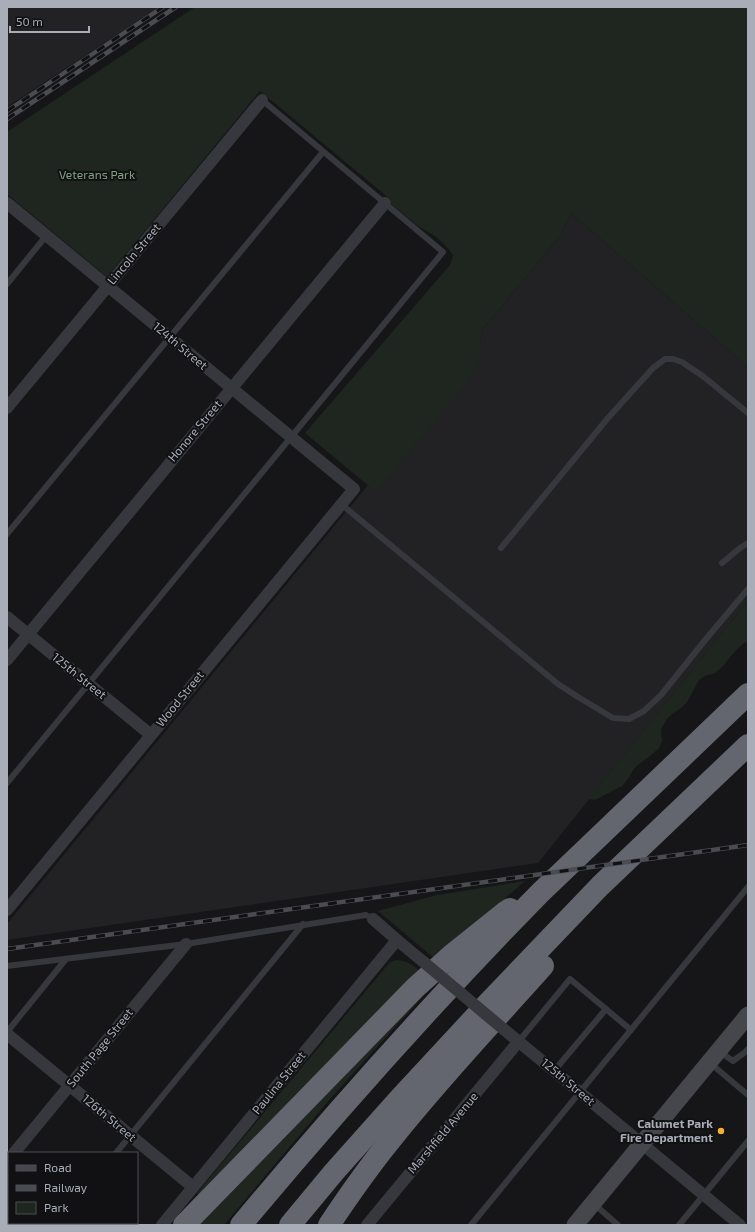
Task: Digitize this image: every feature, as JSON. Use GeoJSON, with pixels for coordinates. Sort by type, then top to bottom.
{"type":"FeatureCollection","features":[{"type":"Feature","properties":{"kind":"highway"},"geometry":{"type":"LineString","coordinates":[[241,1225],[371,1073],[541,892],[748,694]]}},
{"type":"Feature","properties":{"kind":"highway"},"geometry":{"type":"LineString","coordinates":[[290,1225],[390,1110],[490,1001],[600,886],[746,747]]}},
{"type":"Feature","properties":{"kind":"highway"},"geometry":{"type":"LineString","coordinates":[[329,1225],[393,1136],[432,1091],[545,964],[672,831],[746,747]]}},
{"type":"Feature","properties":{"kind":"highway"},"geometry":{"type":"LineString","coordinates":[[184,1225],[415,988],[454,953],[504,913],[541,892]]}},
{"type":"Feature","properties":{"kind":"main road"},"geometry":{"type":"LineString","coordinates":[[575,1225],[748,1016]]}},
{"type":"Feature","properties":{"kind":"street","name":"Lincoln Street"},"geometry":{"type":"LineString","coordinates":[[7,408],[262,100]]}},
{"type":"Feature","properties":{"kind":"street","name":"124th Street"},"geometry":{"type":"LineString","coordinates":[[7,203],[354,489]]}},
{"type":"Feature","properties":{"kind":"street","name":"Honore Street"},"geometry":{"type":"LineString","coordinates":[[7,660],[384,203]]}},
{"type":"Feature","properties":{"kind":"street","name":"Wood Street"},"geometry":{"type":"LineString","coordinates":[[7,910],[354,489]]}},
{"type":"Feature","properties":{"kind":"street","name":"125th Street"},"geometry":{"type":"LineString","coordinates":[[7,617],[151,735]]}},
{"type":"Feature","properties":{"kind":"street","name":"125th Street"},"geometry":{"type":"LineString","coordinates":[[373,919],[396,940],[740,1225]]}},
{"type":"Feature","properties":{"kind":"street","name":"Paulina Street"},"geometry":{"type":"LineString","coordinates":[[162,1225],[396,940]]}},
{"type":"Feature","properties":{"kind":"street","name":"South Page Street"},"geometry":{"type":"LineString","coordinates":[[15,1152],[186,944]]}},
{"type":"Feature","properties":{"kind":"street","name":"126th Street"},"geometry":{"type":"LineString","coordinates":[[7,1033],[193,1187]]}},
{"type":"Feature","properties":{"kind":"street","name":"Marshfield Avenue"},"geometry":{"type":"LineString","coordinates":[[367,1225],[519,1041]]}},
{"type":"Feature","properties":{"kind":"lane"},"geometry":{"type":"LineString","coordinates":[[7,783],[443,252],[262,100]]}},
{"type":"Feature","properties":{"kind":"lane"},"geometry":{"type":"LineString","coordinates":[[7,534],[323,152]]}},
{"type":"Feature","properties":{"kind":"lane"},"geometry":{"type":"LineString","coordinates":[[7,284],[46,236]]}},
{"type":"Feature","properties":{"kind":"lane"},"geometry":{"type":"LineString","coordinates":[[501,548],[608,418],[654,368],[665,359],[673,359],[682,362],[704,377],[748,413]]}},
{"type":"Feature","properties":{"kind":"lane"},"geometry":{"type":"LineString","coordinates":[[341,504],[558,684],[613,718],[629,719],[644,711],[661,695],[748,589]]}},
{"type":"Feature","properties":{"kind":"lane"},"geometry":{"type":"LineString","coordinates":[[722,563],[748,543]]}},
{"type":"Feature","properties":{"kind":"lane"},"geometry":{"type":"LineString","coordinates":[[471,1225],[748,887]]}},
{"type":"Feature","properties":{"kind":"lane"},"geometry":{"type":"LineString","coordinates":[[7,966],[186,944],[366,915],[373,919]]}},
{"type":"Feature","properties":{"kind":"lane"},"geometry":{"type":"LineString","coordinates":[[117,1152],[303,924]]}},
{"type":"Feature","properties":{"kind":"lane"},"geometry":{"type":"LineString","coordinates":[[7,1033],[66,959]]}},
{"type":"Feature","properties":{"kind":"lane"},"geometry":{"type":"LineString","coordinates":[[519,1041],[570,979],[631,1030]]}},
{"type":"Feature","properties":{"kind":"lane"},"geometry":{"type":"LineString","coordinates":[[554,1071],[606,1009]]}},
{"type":"Feature","properties":{"kind":"lane"},"geometry":{"type":"LineString","coordinates":[[714,1056],[733,1060],[744,1053],[748,1048]]}},
{"type":"Feature","properties":{"kind":"lane"},"geometry":{"type":"LineString","coordinates":[[714,1056],[748,1095]]}},
{"type":"Feature","properties":{"kind":"lane"},"geometry":{"type":"LineString","coordinates":[[679,1225],[748,1142]]}},
{"type":"Feature","properties":{"kind":"lane"},"geometry":{"type":"LineString","coordinates":[[592,1203],[618,1225]]}},
{"type":"Feature","properties":{"kind":"shaded area"},"geometry":{"type":"Polygon","coordinates":[[[7,7],[159,7],[7,107],[7,7]]]}},
{"type":"Feature","properties":{"kind":"shaded area"},"geometry":{"type":"Polygon","coordinates":[[[571,213],[748,367],[748,601],[538,863],[7,940],[7,924],[368,485],[376,491],[483,354],[480,341],[482,330],[560,236],[571,213]]]}},
{"type":"Feature","properties":{"kind":"green space","name":"Veterans Park"},"geometry":{"type":"Polygon","coordinates":[[[195,7],[748,7],[748,367],[571,213],[560,236],[482,330],[480,341],[483,354],[468,381],[376,492],[305,433],[450,265],[453,255],[435,236],[418,226],[392,205],[390,199],[260,91],[107,277],[7,194],[7,132],[195,7]]]}},
{"type":"Feature","properties":{"kind":"green space"},"geometry":{"type":"Polygon","coordinates":[[[748,601],[748,642],[744,643],[737,649],[715,673],[705,676],[699,680],[687,702],[666,720],[661,730],[662,741],[659,748],[633,770],[622,786],[595,800],[589,799],[748,601]]]}},
{"type":"Feature","properties":{"kind":"green space"},"geometry":{"type":"Polygon","coordinates":[[[525,881],[435,959],[378,911],[437,895],[525,881]]]}},
{"type":"Feature","properties":{"kind":"green space"},"geometry":{"type":"Polygon","coordinates":[[[396,960],[404,961],[410,964],[422,973],[202,1198],[197,1193],[390,962],[396,960]]]}},
{"type":"Feature","properties":{"kind":"green space"},"geometry":{"type":"Polygon","coordinates":[[[435,983],[330,1099],[224,1225],[192,1225],[435,983]]]}},
{"type":"Feature","properties":{"kind":"railway"},"geometry":{"type":"LineString","coordinates":[[7,111],[163,7]]}},
{"type":"Feature","properties":{"kind":"railway"},"geometry":{"type":"LineString","coordinates":[[7,119],[176,7]]}},
{"type":"Feature","properties":{"kind":"railway"},"geometry":{"type":"LineString","coordinates":[[7,949],[748,845]]}},
{"type":"Feature","properties":{"kind":"place","name":"Calumet Park Fire Department"},"geometry":{"type":"Point","coordinates":[721,1131]}}]}
